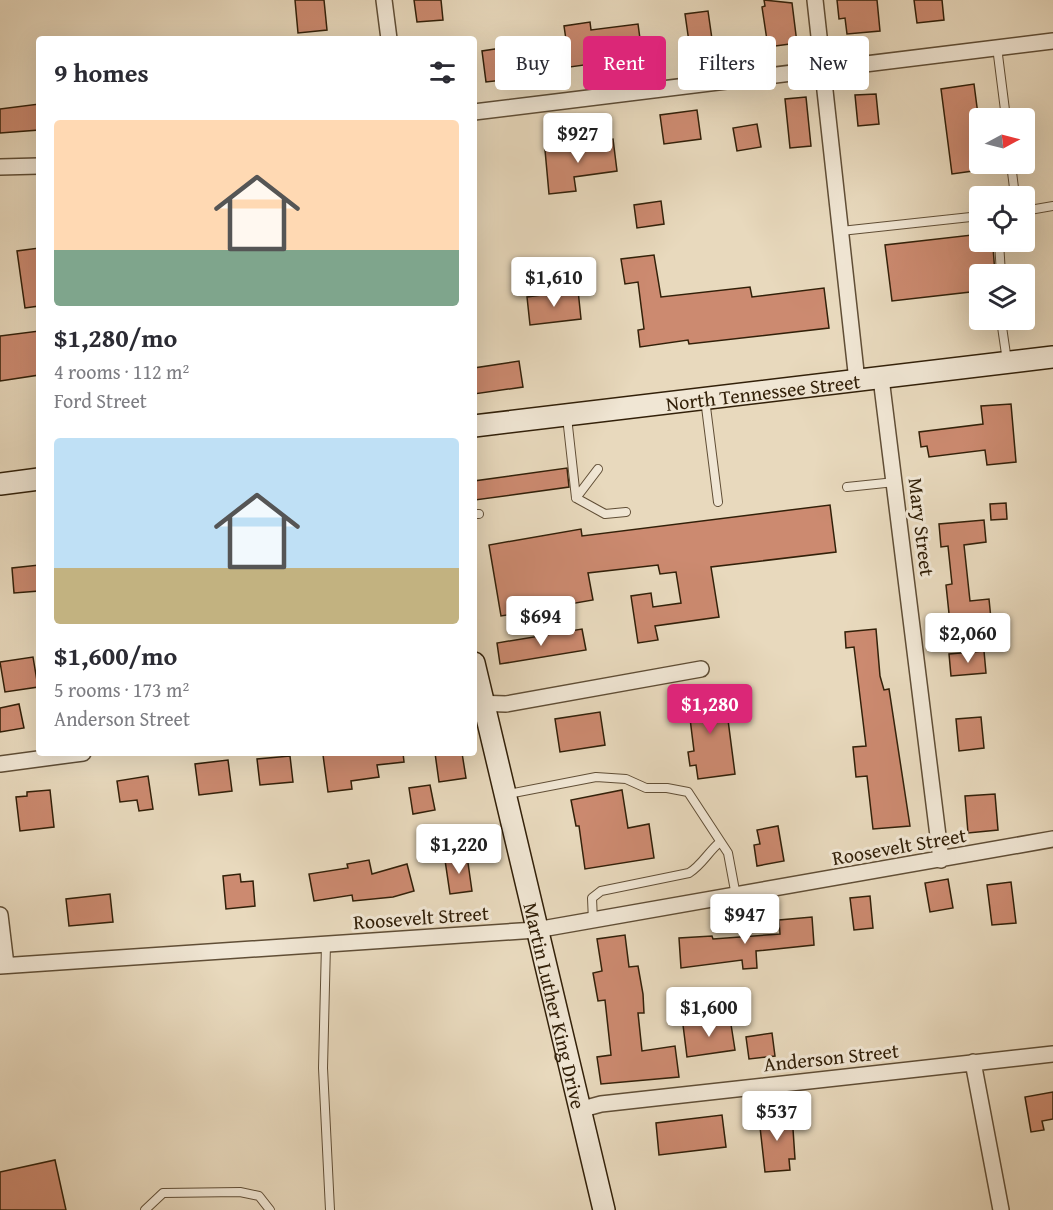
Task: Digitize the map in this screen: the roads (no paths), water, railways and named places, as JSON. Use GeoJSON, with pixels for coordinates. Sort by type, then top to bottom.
{"type":"FeatureCollection","features":[{"type":"Feature","properties":{"kind":"main road","name":"North Tennessee Street"},"geometry":{"type":"LineString","coordinates":[[477,426],[1053,357]]}},
{"type":"Feature","properties":{"kind":"main road"},"geometry":{"type":"LineString","coordinates":[[0,484],[36,479]]}},
{"type":"Feature","properties":{"kind":"main road","name":"Martin Luther King Drive"},"geometry":{"type":"LineString","coordinates":[[477,687],[479,703],[504,795],[604,1210]]}},
{"type":"Feature","properties":{"kind":"street"},"geometry":{"type":"LineString","coordinates":[[384,0],[388,36]]}},
{"type":"Feature","properties":{"kind":"street"},"geometry":{"type":"LineString","coordinates":[[815,0],[820,36]]}},
{"type":"Feature","properties":{"kind":"street"},"geometry":{"type":"LineString","coordinates":[[869,63],[1053,41]]}},
{"type":"Feature","properties":{"kind":"street"},"geometry":{"type":"LineString","coordinates":[[477,112],[788,73]]}},
{"type":"Feature","properties":{"kind":"street"},"geometry":{"type":"LineString","coordinates":[[826,90],[857,381]]}},
{"type":"Feature","properties":{"kind":"street"},"geometry":{"type":"LineString","coordinates":[[0,166],[36,166]]}},
{"type":"Feature","properties":{"kind":"street","name":"Mary Street"},"geometry":{"type":"LineString","coordinates":[[881,378],[941,860]]}},
{"type":"Feature","properties":{"kind":"street"},"geometry":{"type":"LineString","coordinates":[[479,703],[506,704],[701,669]]}},
{"type":"Feature","properties":{"kind":"street"},"geometry":{"type":"LineString","coordinates":[[0,764],[60,756]]}},
{"type":"Feature","properties":{"kind":"street","name":"Roosevelt Street"},"geometry":{"type":"LineString","coordinates":[[3,965],[536,930],[1053,839]]}},
{"type":"Feature","properties":{"kind":"street"},"geometry":{"type":"LineString","coordinates":[[0,915],[3,965]]}},
{"type":"Feature","properties":{"kind":"street","name":"Anderson Street"},"geometry":{"type":"LineString","coordinates":[[579,1110],[601,1104],[1053,1054]]}},
{"type":"Feature","properties":{"kind":"street"},"geometry":{"type":"LineString","coordinates":[[974,1062],[1001,1210]]}},
{"type":"Feature","properties":{"kind":"lane"},"geometry":{"type":"LineString","coordinates":[[997,47],[1005,108]]}},
{"type":"Feature","properties":{"kind":"lane"},"geometry":{"type":"LineString","coordinates":[[1035,209],[1053,206]]}},
{"type":"Feature","properties":{"kind":"lane"},"geometry":{"type":"LineString","coordinates":[[841,231],[969,217]]}},
{"type":"Feature","properties":{"kind":"lane"},"geometry":{"type":"LineString","coordinates":[[1002,330],[1007,362]]}},
{"type":"Feature","properties":{"kind":"lane"},"geometry":{"type":"LineString","coordinates":[[705,399],[718,502]]}},
{"type":"Feature","properties":{"kind":"lane"},"geometry":{"type":"LineString","coordinates":[[567,415],[576,498]]}},
{"type":"Feature","properties":{"kind":"lane"},"geometry":{"type":"LineString","coordinates":[[576,498],[598,469]]}},
{"type":"Feature","properties":{"kind":"lane"},"geometry":{"type":"LineString","coordinates":[[847,487],[895,482]]}},
{"type":"Feature","properties":{"kind":"lane"},"geometry":{"type":"LineString","coordinates":[[576,498],[605,514],[626,512]]}},
{"type":"Feature","properties":{"kind":"lane"},"geometry":{"type":"LineString","coordinates":[[504,795],[596,777],[626,779],[646,788],[667,788],[688,792],[728,853],[736,896]]}},
{"type":"Feature","properties":{"kind":"lane"},"geometry":{"type":"LineString","coordinates":[[592,921],[592,898],[601,891],[689,873],[699,867],[708,852],[720,842]]}},
{"type":"Feature","properties":{"kind":"lane"},"geometry":{"type":"LineString","coordinates":[[326,944],[323,1068],[330,1210]]}},
{"type":"Feature","properties":{"kind":"lane"},"geometry":{"type":"LineString","coordinates":[[145,1210],[163,1193],[240,1192],[259,1196],[270,1210]]}}]}
